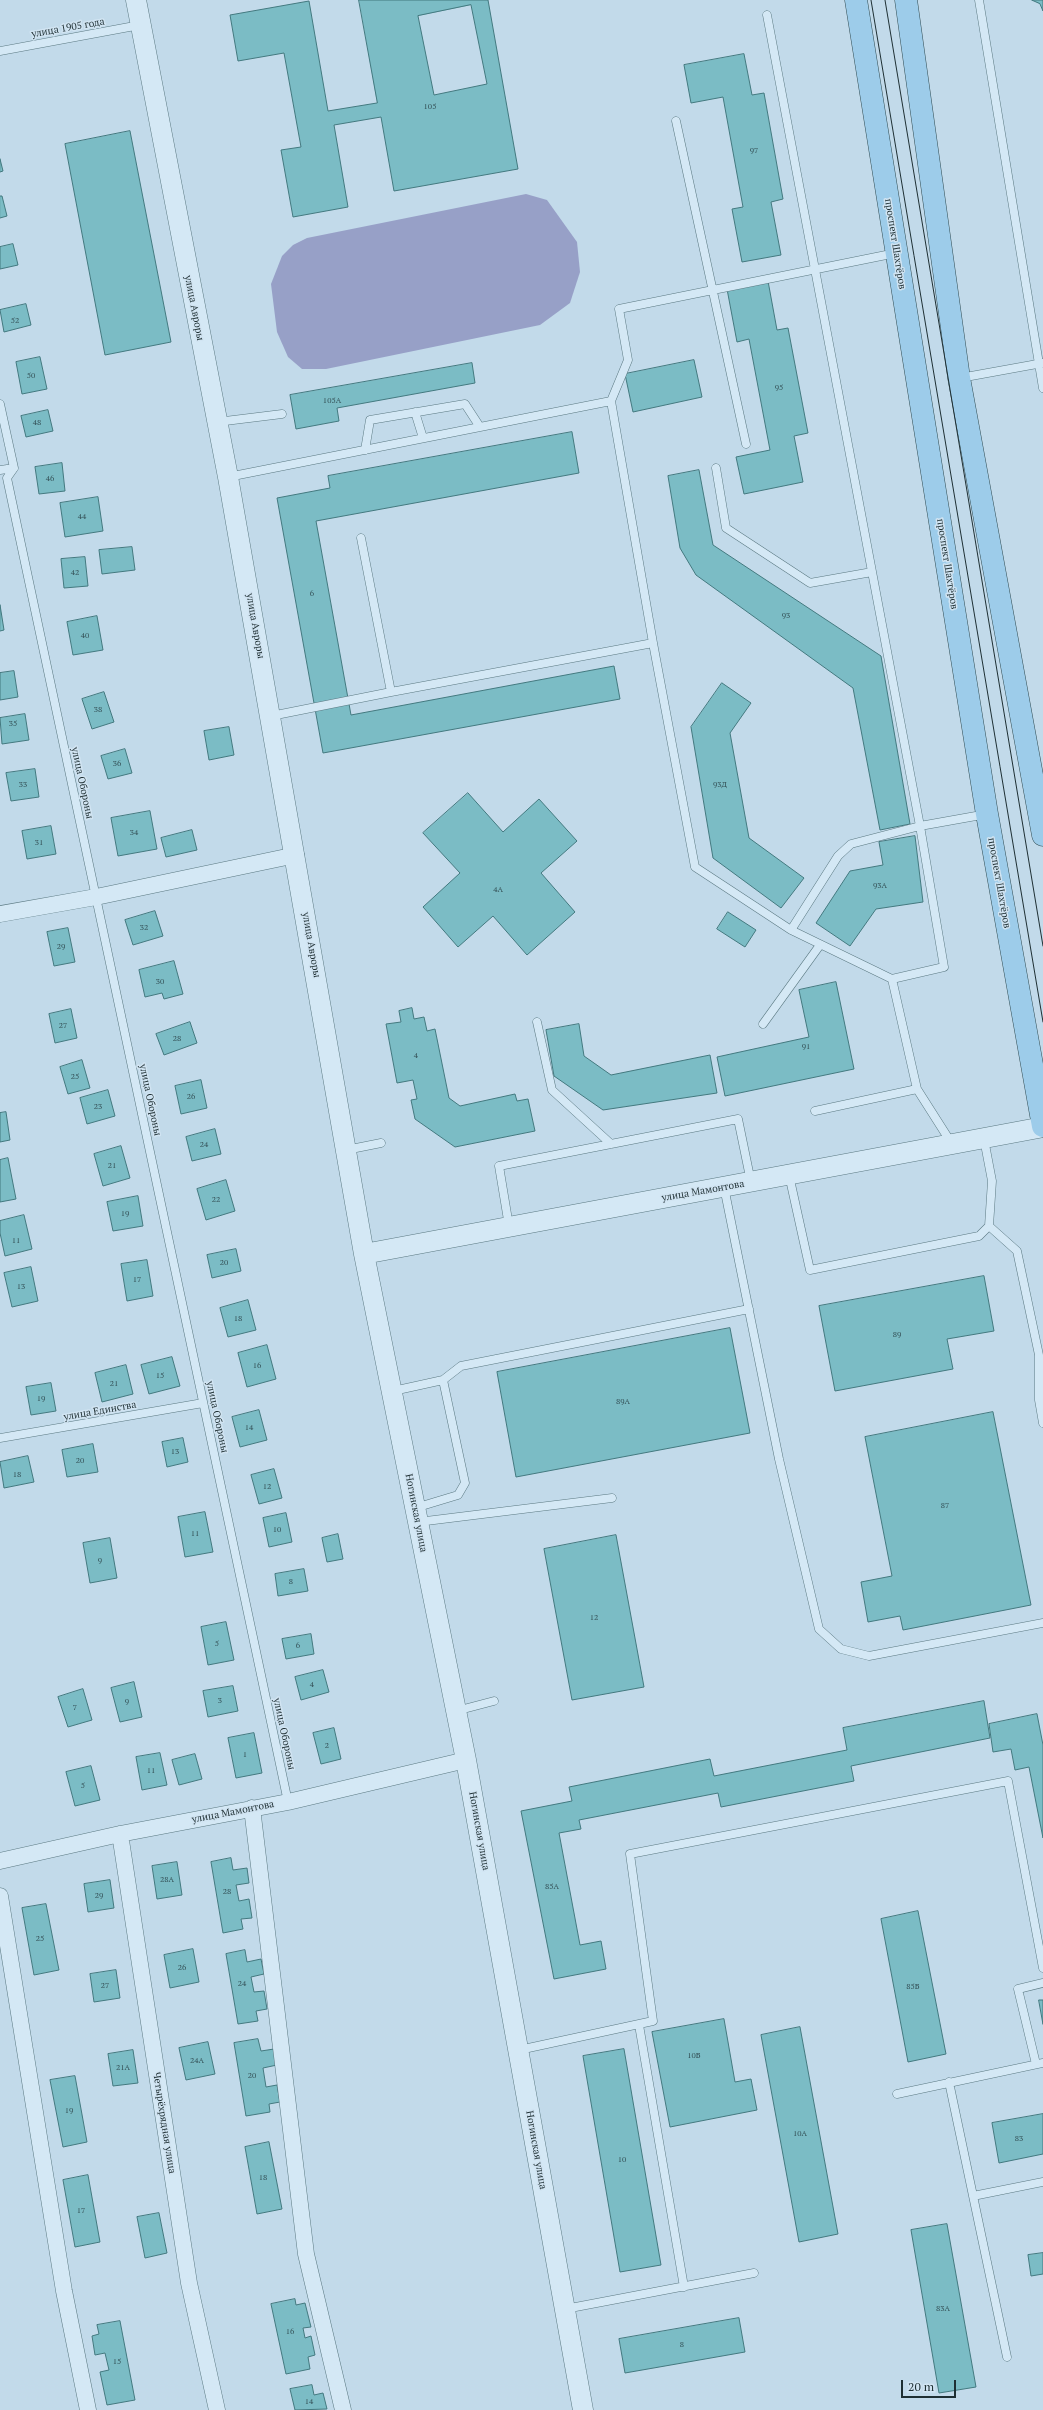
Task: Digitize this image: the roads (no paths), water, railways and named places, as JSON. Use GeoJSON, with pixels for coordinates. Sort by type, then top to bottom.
{"type":"FeatureCollection","features":[{"type":"Feature","properties":{"kind":"main road","name":"проспект Шахтёров"},"geometry":{"type":"LineString","coordinates":[[856,0],[987,814],[1043,1127]]}},
{"type":"Feature","properties":{"kind":"main road"},"geometry":{"type":"LineString","coordinates":[[906,0],[959,378],[1043,836]]}},
{"type":"Feature","properties":{"kind":"street","name":"улица Авроры"},"geometry":{"type":"LineString","coordinates":[[136,0],[216,422],[228,477],[296,855],[364,1254]]}},
{"type":"Feature","properties":{"kind":"street"},"geometry":{"type":"LineString","coordinates":[[0,914],[96,897],[296,855]]}},
{"type":"Feature","properties":{"kind":"street","name":"улица Мамонтова"},"geometry":{"type":"LineString","coordinates":[[364,1254],[1043,1127]]}},
{"type":"Feature","properties":{"kind":"street","name":"Ногинская улица"},"geometry":{"type":"LineString","coordinates":[[364,1254],[393,1391],[466,1760],[583,2410]]}},
{"type":"Feature","properties":{"kind":"street","name":"улица Мамонтова"},"geometry":{"type":"LineString","coordinates":[[0,1861],[120,1834],[288,1802],[466,1760]]}},
{"type":"Feature","properties":{"kind":"street"},"geometry":{"type":"LineString","coordinates":[[252,1808],[306,2254],[343,2410]]}},
{"type":"Feature","properties":{"kind":"street","name":"Четырёхрядная улица"},"geometry":{"type":"LineString","coordinates":[[120,1834],[189,2283],[217,2410]]}},
{"type":"Feature","properties":{"kind":"street"},"geometry":{"type":"LineString","coordinates":[[0,1896],[64,2291],[88,2410]]}},
{"type":"Feature","properties":{"kind":"lane"},"geometry":{"type":"LineString","coordinates":[[979,0],[1041,363],[1043,388]]}},
{"type":"Feature","properties":{"kind":"lane"},"geometry":{"type":"LineString","coordinates":[[767,15],[815,268],[920,826],[944,967],[892,979],[791,930],[695,867],[653,643],[611,401],[628,360],[619,309],[815,268],[897,253]]}},
{"type":"Feature","properties":{"kind":"lane","name":"улица 1905 года"},"geometry":{"type":"LineString","coordinates":[[0,50],[140,25]]}},
{"type":"Feature","properties":{"kind":"lane"},"geometry":{"type":"LineString","coordinates":[[676,121],[746,444]]}},
{"type":"Feature","properties":{"kind":"lane"},"geometry":{"type":"LineString","coordinates":[[959,378],[1041,363]]}},
{"type":"Feature","properties":{"kind":"lane"},"geometry":{"type":"LineString","coordinates":[[228,477],[611,401]]}},
{"type":"Feature","properties":{"kind":"lane","name":"улица Обороны"},"geometry":{"type":"LineString","coordinates":[[0,404],[14,468],[7,478],[288,1802]]}},
{"type":"Feature","properties":{"kind":"lane"},"geometry":{"type":"LineString","coordinates":[[365,450],[370,420],[465,404],[480,427]]}},
{"type":"Feature","properties":{"kind":"lane"},"geometry":{"type":"LineString","coordinates":[[415,412],[423,438]]}},
{"type":"Feature","properties":{"kind":"lane"},"geometry":{"type":"LineString","coordinates":[[216,422],[282,414]]}},
{"type":"Feature","properties":{"kind":"lane"},"geometry":{"type":"LineString","coordinates":[[0,470],[14,468]]}},
{"type":"Feature","properties":{"kind":"lane"},"geometry":{"type":"LineString","coordinates":[[716,468],[726,528],[810,583],[872,572]]}},
{"type":"Feature","properties":{"kind":"lane"},"geometry":{"type":"LineString","coordinates":[[361,538],[391,692]]}},
{"type":"Feature","properties":{"kind":"lane"},"geometry":{"type":"LineString","coordinates":[[271,716],[653,643]]}},
{"type":"Feature","properties":{"kind":"lane"},"geometry":{"type":"LineString","coordinates":[[791,930],[838,856],[851,844],[920,826],[987,814]]}},
{"type":"Feature","properties":{"kind":"lane"},"geometry":{"type":"LineString","coordinates":[[763,1024],[820,945]]}},
{"type":"Feature","properties":{"kind":"lane"},"geometry":{"type":"LineString","coordinates":[[892,979],[917,1089],[952,1145]]}},
{"type":"Feature","properties":{"kind":"lane"},"geometry":{"type":"LineString","coordinates":[[537,1022],[552,1090],[612,1144]]}},
{"type":"Feature","properties":{"kind":"lane"},"geometry":{"type":"LineString","coordinates":[[816,1112],[917,1089]]}},
{"type":"Feature","properties":{"kind":"lane"},"geometry":{"type":"LineString","coordinates":[[509,1227],[499,1166],[738,1119],[751,1182]]}},
{"type":"Feature","properties":{"kind":"lane"},"geometry":{"type":"LineString","coordinates":[[789,1175],[810,1270],[979,1236],[989,1226],[992,1181],[984,1139]]}},
{"type":"Feature","properties":{"kind":"lane"},"geometry":{"type":"LineString","coordinates":[[346,1150],[381,1143]]}},
{"type":"Feature","properties":{"kind":"lane"},"geometry":{"type":"LineString","coordinates":[[724,1187],[779,1459],[819,1629],[842,1649],[869,1656],[1043,1624]]}},
{"type":"Feature","properties":{"kind":"lane"},"geometry":{"type":"LineString","coordinates":[[989,1226],[1017,1251],[1039,1355],[1039,1400],[1043,1423]]}},
{"type":"Feature","properties":{"kind":"lane"},"geometry":{"type":"LineString","coordinates":[[393,1391],[443,1380],[461,1366],[749,1309]]}},
{"type":"Feature","properties":{"kind":"lane"},"geometry":{"type":"LineString","coordinates":[[417,1515],[458,1495],[465,1482],[443,1380]]}},
{"type":"Feature","properties":{"kind":"lane","name":"улица Единства"},"geometry":{"type":"LineString","coordinates":[[0,1438],[204,1403]]}},
{"type":"Feature","properties":{"kind":"lane"},"geometry":{"type":"LineString","coordinates":[[417,1515],[612,1498]]}},
{"type":"Feature","properties":{"kind":"lane"},"geometry":{"type":"LineString","coordinates":[[456,1711],[494,1701]]}},
{"type":"Feature","properties":{"kind":"lane"},"geometry":{"type":"LineString","coordinates":[[518,2050],[654,2022],[630,1854],[1008,1781],[1043,1968]]}},
{"type":"Feature","properties":{"kind":"lane"},"geometry":{"type":"LineString","coordinates":[[896,2094],[1040,2063],[1018,1988],[1043,1983]]}},
{"type":"Feature","properties":{"kind":"lane"},"geometry":{"type":"LineString","coordinates":[[639,2025],[684,2286]]}},
{"type":"Feature","properties":{"kind":"lane"},"geometry":{"type":"LineString","coordinates":[[950,2082],[1007,2358]]}},
{"type":"Feature","properties":{"kind":"lane"},"geometry":{"type":"LineString","coordinates":[[973,2196],[1043,2182]]}},
{"type":"Feature","properties":{"kind":"lane"},"geometry":{"type":"LineString","coordinates":[[564,2309],[754,2274]]}},
{"type":"Feature","properties":{"kind":"tram line"},"geometry":{"type":"LineString","coordinates":[[871,0],[1043,1022]]}},
{"type":"Feature","properties":{"kind":"tram line"},"geometry":{"type":"LineString","coordinates":[[885,0],[1043,946]]}}]}
